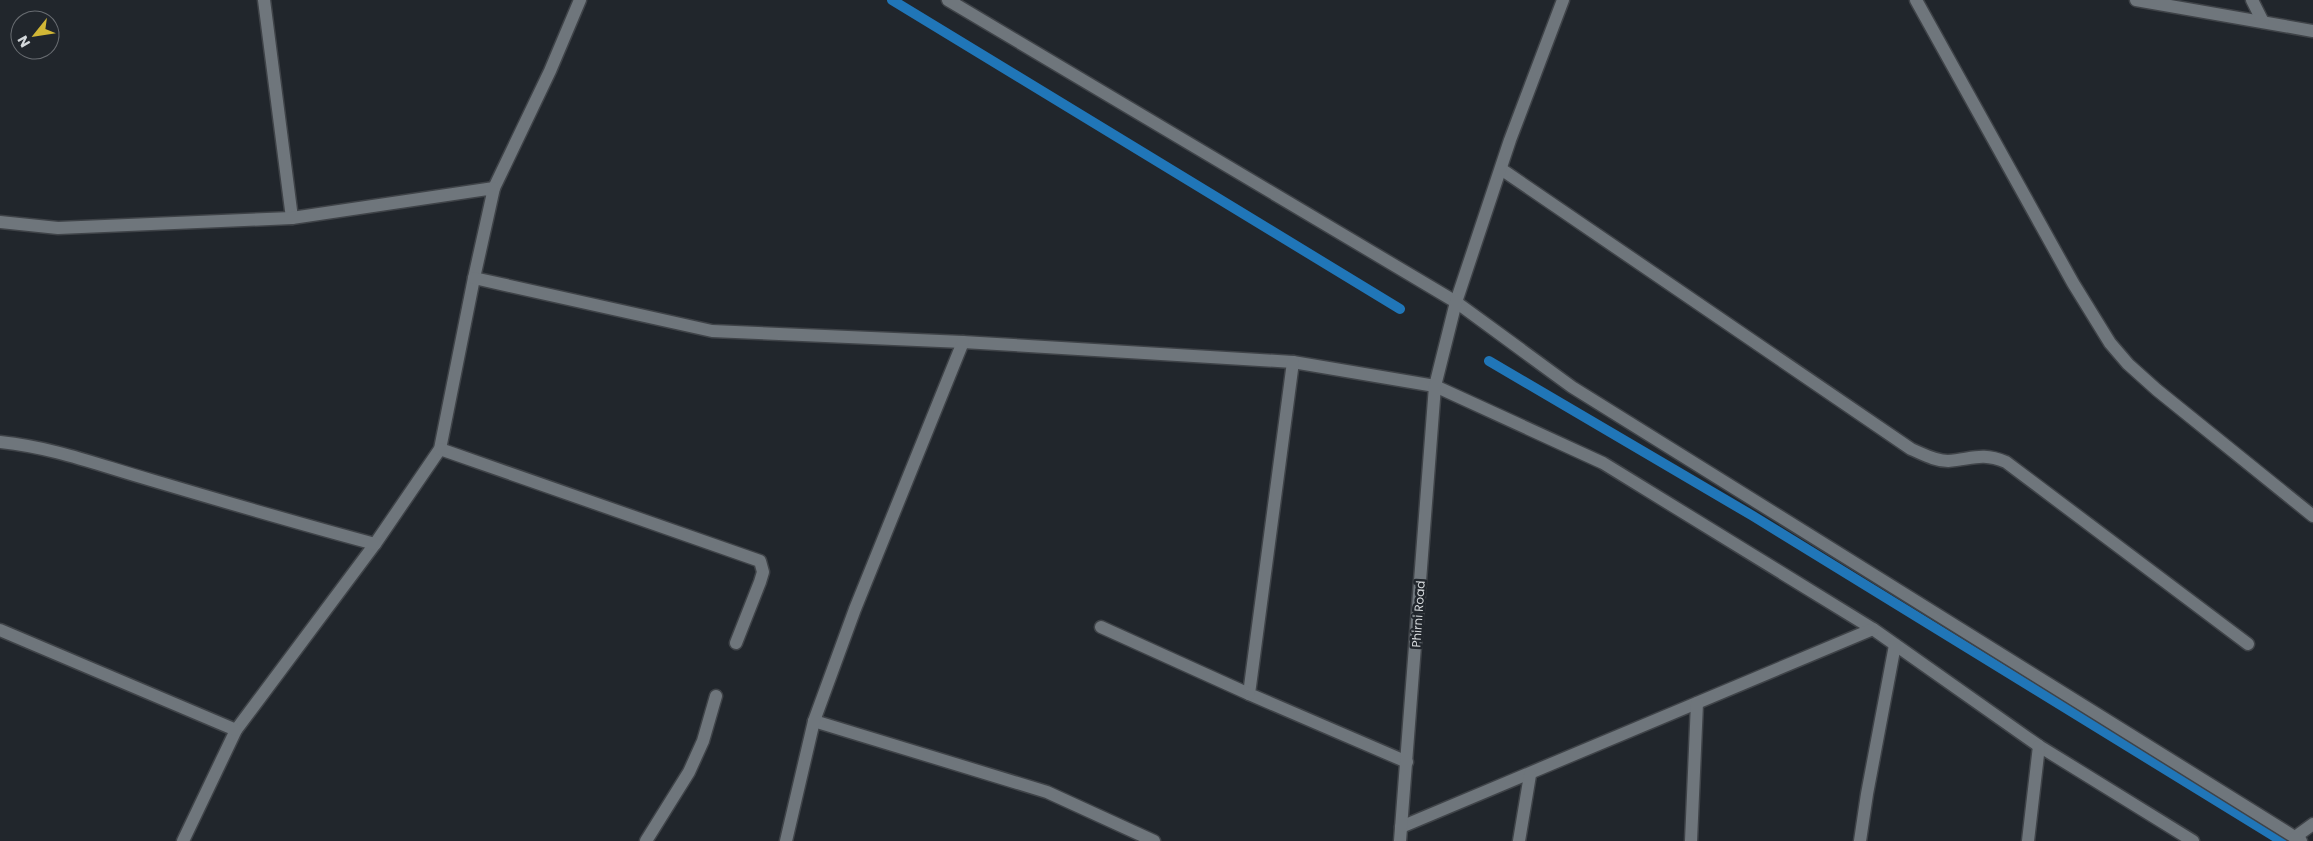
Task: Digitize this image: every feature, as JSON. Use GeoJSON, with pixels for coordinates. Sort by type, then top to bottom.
{"type":"FeatureCollection","features":[{"type":"Feature","properties":{"kind":"street"},"geometry":{"type":"LineString","coordinates":[[264,0],[292,218]]}},
{"type":"Feature","properties":{"kind":"street"},"geometry":{"type":"LineString","coordinates":[[182,841],[236,730],[375,544],[440,449],[494,188],[550,72],[580,0]]}},
{"type":"Feature","properties":{"kind":"street"},"geometry":{"type":"LineString","coordinates":[[948,0],[1456,302],[1572,388],[2298,839],[2313,824]]}},
{"type":"Feature","properties":{"kind":"street","name":"Phirni Road"},"geometry":{"type":"LineString","coordinates":[[1400,841],[1435,386],[1456,302],[1501,169],[1563,0]]}},
{"type":"Feature","properties":{"kind":"street"},"geometry":{"type":"LineString","coordinates":[[1916,0],[2073,283],[2110,343],[2128,364],[2157,390],[2313,516]]}},
{"type":"Feature","properties":{"kind":"street"},"geometry":{"type":"LineString","coordinates":[[2136,0],[2313,31]]}},
{"type":"Feature","properties":{"kind":"street"},"geometry":{"type":"LineString","coordinates":[[2252,0],[2263,22]]}},
{"type":"Feature","properties":{"kind":"street"},"geometry":{"type":"LineString","coordinates":[[1501,169],[1911,449],[1940,460],[1948,461],[1976,456],[1993,457],[2006,462],[2248,644]]}},
{"type":"Feature","properties":{"kind":"street"},"geometry":{"type":"LineString","coordinates":[[0,222],[58,228],[292,218],[494,188]]}},
{"type":"Feature","properties":{"kind":"street"},"geometry":{"type":"LineString","coordinates":[[474,278],[712,331],[963,342],[1293,362],[1435,386],[1603,462],[1873,629],[2039,746],[2193,841]]}},
{"type":"Feature","properties":{"kind":"street"},"geometry":{"type":"LineString","coordinates":[[786,841],[814,721],[855,609],[963,342]]}},
{"type":"Feature","properties":{"kind":"street"},"geometry":{"type":"LineString","coordinates":[[1249,694],[1293,362]]}},
{"type":"Feature","properties":{"kind":"street"},"geometry":{"type":"LineString","coordinates":[[0,442],[28,445],[82,458],[263,514],[375,544]]}},
{"type":"Feature","properties":{"kind":"street"},"geometry":{"type":"LineString","coordinates":[[440,449],[760,561],[763,572],[736,643]]}},
{"type":"Feature","properties":{"kind":"street"},"geometry":{"type":"LineString","coordinates":[[1102,627],[1249,694],[1407,762]]}},
{"type":"Feature","properties":{"kind":"street"},"geometry":{"type":"LineString","coordinates":[[1401,827],[1873,629]]}},
{"type":"Feature","properties":{"kind":"street"},"geometry":{"type":"LineString","coordinates":[[0,630],[236,730]]}},
{"type":"Feature","properties":{"kind":"street"},"geometry":{"type":"LineString","coordinates":[[1860,841],[1866,794],[1895,645]]}},
{"type":"Feature","properties":{"kind":"street"},"geometry":{"type":"LineString","coordinates":[[646,841],[689,772],[703,741],[716,696]]}},
{"type":"Feature","properties":{"kind":"street"},"geometry":{"type":"LineString","coordinates":[[1691,841],[1697,703]]}},
{"type":"Feature","properties":{"kind":"street"},"geometry":{"type":"LineString","coordinates":[[814,721],[1047,792],[1154,841]]}},
{"type":"Feature","properties":{"kind":"street"},"geometry":{"type":"LineString","coordinates":[[2028,841],[2039,746]]}},
{"type":"Feature","properties":{"kind":"street"},"geometry":{"type":"LineString","coordinates":[[1519,841],[1530,774]]}},
{"type":"Feature","properties":{"kind":"waterway"},"geometry":{"type":"LineString","coordinates":[[892,0],[1400,309]]}},
{"type":"Feature","properties":{"kind":"waterway"},"geometry":{"type":"LineString","coordinates":[[1489,361],[1753,516],[2282,841]]}}]}
